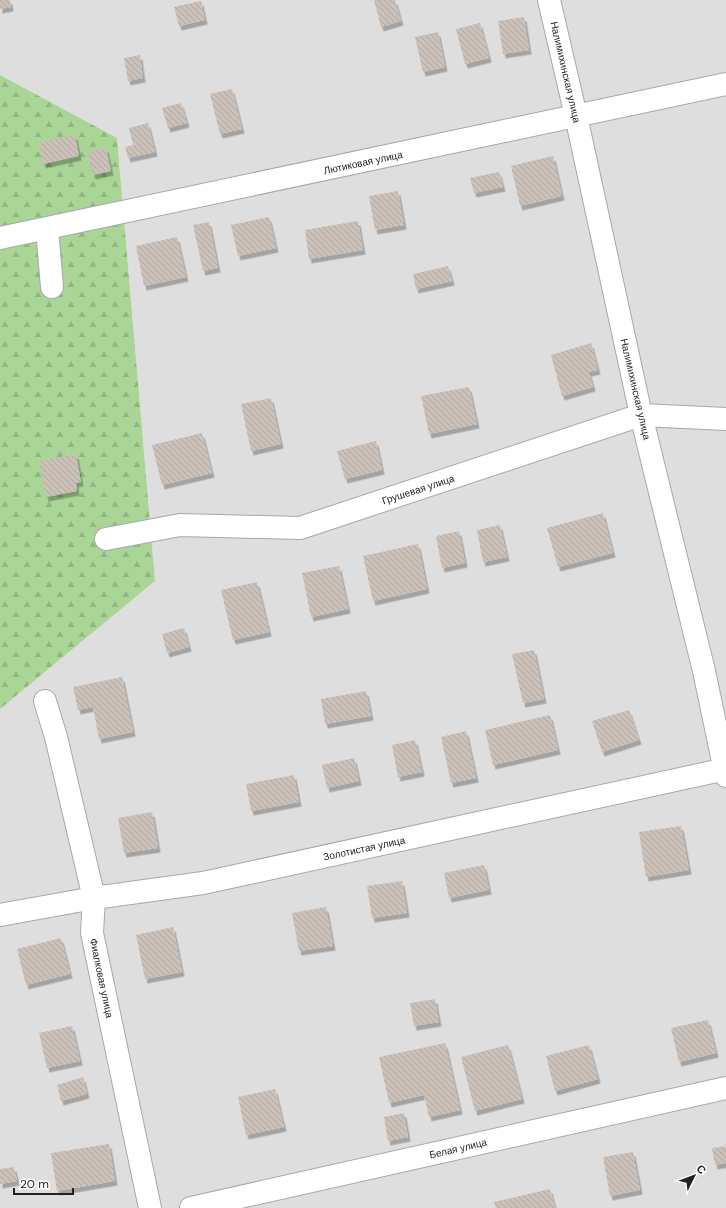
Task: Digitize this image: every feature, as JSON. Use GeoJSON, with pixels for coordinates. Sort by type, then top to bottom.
{"type":"FeatureCollection","features":[{"type":"Feature","properties":{"kind":"street","name":"Налимихинская улица"},"geometry":{"type":"LineString","coordinates":[[549,0],[576,116],[641,415],[704,671],[725,771]]}},
{"type":"Feature","properties":{"kind":"street","name":"Лютиковая улица"},"geometry":{"type":"LineString","coordinates":[[0,238],[726,84]]}},
{"type":"Feature","properties":{"kind":"street"},"geometry":{"type":"LineString","coordinates":[[47,229],[52,287]]}},
{"type":"Feature","properties":{"kind":"street","name":"Грушевая улица"},"geometry":{"type":"LineString","coordinates":[[106,539],[180,525],[300,528],[641,415],[726,419]]}},
{"type":"Feature","properties":{"kind":"street","name":"Фиалковая улица"},"geometry":{"type":"LineString","coordinates":[[45,701],[56,737],[94,898],[92,932],[150,1208]]}},
{"type":"Feature","properties":{"kind":"street","name":"Золотистая улица"},"geometry":{"type":"LineString","coordinates":[[0,915],[94,898],[203,883],[725,771]]}},
{"type":"Feature","properties":{"kind":"street","name":"Белая улица"},"geometry":{"type":"LineString","coordinates":[[191,1208],[726,1088]]}},
{"type":"Feature","properties":{"kind":"shaded area"},"geometry":{"type":"Polygon","coordinates":[[[0,0],[726,0],[726,1208],[0,1208],[0,709],[155,581],[117,138],[0,75],[0,0]]]}},
{"type":"Feature","properties":{"kind":"green space"},"geometry":{"type":"Polygon","coordinates":[[[0,75],[117,138],[155,581],[0,709],[0,75]]]}},
{"type":"Feature","properties":{"kind":"building"},"geometry":{"type":"Polygon","coordinates":[[[0,0],[10,0],[11,7],[0,9],[0,0]]]}},
{"type":"Feature","properties":{"kind":"building"},"geometry":{"type":"Polygon","coordinates":[[[374,0],[395,0],[401,21],[381,27],[374,0]]]}},
{"type":"Feature","properties":{"kind":"building"},"geometry":{"type":"Polygon","coordinates":[[[201,1],[205,20],[179,26],[174,7],[201,1]]]}},
{"type":"Feature","properties":{"kind":"building"},"geometry":{"type":"Polygon","coordinates":[[[524,17],[529,50],[503,54],[498,21],[524,17]]]}},
{"type":"Feature","properties":{"kind":"building"},"geometry":{"type":"Polygon","coordinates":[[[480,23],[489,58],[465,64],[456,29],[480,23]]]}},
{"type":"Feature","properties":{"kind":"building"},"geometry":{"type":"Polygon","coordinates":[[[438,32],[445,67],[423,72],[415,37],[438,32]]]}},
{"type":"Feature","properties":{"kind":"building"},"geometry":{"type":"Polygon","coordinates":[[[140,55],[143,78],[128,81],[124,58],[140,55]]]}},
{"type":"Feature","properties":{"kind":"building"},"geometry":{"type":"Polygon","coordinates":[[[232,89],[242,129],[220,134],[210,94],[232,89]]]}},
{"type":"Feature","properties":{"kind":"building"},"geometry":{"type":"Polygon","coordinates":[[[181,103],[187,123],[168,128],[162,108],[181,103]]]}},
{"type":"Feature","properties":{"kind":"building"},"geometry":{"type":"Polygon","coordinates":[[[148,123],[155,152],[128,158],[125,147],[133,145],[129,128],[148,123]]]}},
{"type":"Feature","properties":{"kind":"building"},"geometry":{"type":"Polygon","coordinates":[[[75,135],[79,156],[43,164],[39,143],[75,135]]]}},
{"type":"Feature","properties":{"kind":"building"},"geometry":{"type":"Polygon","coordinates":[[[106,148],[111,171],[93,175],[88,152],[106,148]]]}},
{"type":"Feature","properties":{"kind":"building"},"geometry":{"type":"Polygon","coordinates":[[[553,156],[562,196],[520,206],[511,166],[553,156]]]}},
{"type":"Feature","properties":{"kind":"building"},"geometry":{"type":"Polygon","coordinates":[[[499,172],[503,187],[474,193],[470,178],[499,172]]]}},
{"type":"Feature","properties":{"kind":"building"},"geometry":{"type":"Polygon","coordinates":[[[398,191],[404,225],[375,230],[369,196],[398,191]]]}},
{"type":"Feature","properties":{"kind":"building"},"geometry":{"type":"Polygon","coordinates":[[[269,217],[276,248],[238,256],[231,225],[269,217]]]}},
{"type":"Feature","properties":{"kind":"building"},"geometry":{"type":"Polygon","coordinates":[[[358,221],[363,250],[309,259],[305,230],[358,221]]]}},
{"type":"Feature","properties":{"kind":"building"},"geometry":{"type":"Polygon","coordinates":[[[209,222],[218,268],[203,271],[193,225],[209,222]]]}},
{"type":"Feature","properties":{"kind":"building"},"geometry":{"type":"Polygon","coordinates":[[[177,237],[186,277],[144,286],[136,246],[177,237]]]}},
{"type":"Feature","properties":{"kind":"building"},"geometry":{"type":"Polygon","coordinates":[[[448,266],[452,281],[416,289],[413,274],[448,266]]]}},
{"type":"Feature","properties":{"kind":"building"},"geometry":{"type":"Polygon","coordinates":[[[591,343],[598,370],[589,372],[593,387],[562,396],[551,355],[591,343]]]}},
{"type":"Feature","properties":{"kind":"building"},"geometry":{"type":"Polygon","coordinates":[[[469,387],[477,424],[429,434],[421,396],[469,387]]]}},
{"type":"Feature","properties":{"kind":"building"},"geometry":{"type":"Polygon","coordinates":[[[271,398],[281,444],[251,451],[241,404],[271,398]]]}},
{"type":"Feature","properties":{"kind":"building"},"geometry":{"type":"Polygon","coordinates":[[[202,433],[212,473],[162,485],[152,445],[202,433]]]}},
{"type":"Feature","properties":{"kind":"building"},"geometry":{"type":"Polygon","coordinates":[[[376,441],[382,470],[345,479],[337,451],[376,441]]]}},
{"type":"Feature","properties":{"kind":"building"},"geometry":{"type":"Polygon","coordinates":[[[76,454],[81,482],[76,483],[77,491],[46,497],[39,461],[76,454]]]}},
{"type":"Feature","properties":{"kind":"building"},"geometry":{"type":"Polygon","coordinates":[[[603,513],[613,553],[558,567],[547,528],[603,513]]]}},
{"type":"Feature","properties":{"kind":"building"},"geometry":{"type":"Polygon","coordinates":[[[500,525],[507,557],[483,562],[477,530],[500,525]]]}},
{"type":"Feature","properties":{"kind":"building"},"geometry":{"type":"Polygon","coordinates":[[[459,531],[465,563],[442,568],[436,536],[459,531]]]}},
{"type":"Feature","properties":{"kind":"building"},"geometry":{"type":"Polygon","coordinates":[[[418,544],[427,589],[373,601],[363,556],[418,544]]]}},
{"type":"Feature","properties":{"kind":"building"},"geometry":{"type":"Polygon","coordinates":[[[339,566],[348,609],[311,617],[302,573],[339,566]]]}},
{"type":"Feature","properties":{"kind":"building"},"geometry":{"type":"Polygon","coordinates":[[[257,582],[269,632],[233,640],[221,590],[257,582]]]}},
{"type":"Feature","properties":{"kind":"building"},"geometry":{"type":"Polygon","coordinates":[[[184,628],[189,647],[167,653],[162,634],[184,628]]]}},
{"type":"Feature","properties":{"kind":"building"},"geometry":{"type":"Polygon","coordinates":[[[534,650],[544,699],[523,703],[512,654],[534,650]]]}},
{"type":"Feature","properties":{"kind":"building"},"geometry":{"type":"Polygon","coordinates":[[[122,677],[133,732],[99,739],[93,707],[78,710],[73,687],[122,677]]]}},
{"type":"Feature","properties":{"kind":"building"},"geometry":{"type":"Polygon","coordinates":[[[366,691],[371,716],[325,724],[321,699],[366,691]]]}},
{"type":"Feature","properties":{"kind":"building"},"geometry":{"type":"Polygon","coordinates":[[[629,710],[639,740],[602,752],[592,721],[629,710]]]}},
{"type":"Feature","properties":{"kind":"building"},"geometry":{"type":"Polygon","coordinates":[[[550,715],[558,750],[493,765],[485,730],[550,715]]]}},
{"type":"Feature","properties":{"kind":"building"},"geometry":{"type":"Polygon","coordinates":[[[466,731],[476,778],[451,783],[441,737],[466,731]]]}},
{"type":"Feature","properties":{"kind":"building"},"geometry":{"type":"Polygon","coordinates":[[[415,740],[422,772],[398,777],[392,745],[415,740]]]}},
{"type":"Feature","properties":{"kind":"building"},"geometry":{"type":"Polygon","coordinates":[[[354,758],[359,781],[327,788],[322,765],[354,758]]]}},
{"type":"Feature","properties":{"kind":"building"},"geometry":{"type":"Polygon","coordinates":[[[294,775],[299,802],[251,811],[246,784],[294,775]]]}},
{"type":"Feature","properties":{"kind":"building"},"geometry":{"type":"Polygon","coordinates":[[[152,812],[158,848],[124,853],[118,818],[152,812]]]}},
{"type":"Feature","properties":{"kind":"building"},"geometry":{"type":"Polygon","coordinates":[[[681,826],[689,870],[646,877],[639,832],[681,826]]]}},
{"type":"Feature","properties":{"kind":"building"},"geometry":{"type":"Polygon","coordinates":[[[484,865],[489,890],[449,898],[444,873],[484,865]]]}},
{"type":"Feature","properties":{"kind":"building"},"geometry":{"type":"Polygon","coordinates":[[[402,881],[407,913],[372,918],[367,886],[402,881]]]}},
{"type":"Feature","properties":{"kind":"building"},"geometry":{"type":"Polygon","coordinates":[[[326,907],[333,946],[299,951],[292,913],[326,907]]]}},
{"type":"Feature","properties":{"kind":"building"},"geometry":{"type":"Polygon","coordinates":[[[173,927],[182,972],[145,979],[136,935],[173,927]]]}},
{"type":"Feature","properties":{"kind":"building"},"geometry":{"type":"Polygon","coordinates":[[[61,938],[70,974],[26,985],[17,949],[61,938]]]}},
{"type":"Feature","properties":{"kind":"building"},"geometry":{"type":"Polygon","coordinates":[[[435,999],[439,1022],[414,1026],[410,1003],[435,999]]]}},
{"type":"Feature","properties":{"kind":"building"},"geometry":{"type":"Polygon","coordinates":[[[708,1020],[716,1053],[679,1062],[671,1028],[708,1020]]]}},
{"type":"Feature","properties":{"kind":"building"},"geometry":{"type":"Polygon","coordinates":[[[72,1026],[80,1061],[47,1068],[39,1033],[72,1026]]]}},
{"type":"Feature","properties":{"kind":"building"},"geometry":{"type":"Polygon","coordinates":[[[445,1043],[460,1110],[429,1117],[424,1095],[389,1103],[379,1057],[445,1043]]]}},
{"type":"Feature","properties":{"kind":"building"},"geometry":{"type":"Polygon","coordinates":[[[508,1045],[522,1099],[475,1111],[461,1057],[508,1045]]]}},
{"type":"Feature","properties":{"kind":"building"},"geometry":{"type":"Polygon","coordinates":[[[589,1045],[598,1079],[555,1091],[546,1056],[589,1045]]]}},
{"type":"Feature","properties":{"kind":"building"},"geometry":{"type":"Polygon","coordinates":[[[83,1077],[87,1094],[61,1101],[57,1085],[83,1077]]]}},
{"type":"Feature","properties":{"kind":"building"},"geometry":{"type":"Polygon","coordinates":[[[275,1089],[284,1127],[246,1135],[238,1097],[275,1089]]]}},
{"type":"Feature","properties":{"kind":"building"},"geometry":{"type":"Polygon","coordinates":[[[404,1113],[408,1137],[388,1141],[384,1117],[404,1113]]]}},
{"type":"Feature","properties":{"kind":"building"},"geometry":{"type":"Polygon","coordinates":[[[109,1144],[115,1181],[57,1191],[51,1153],[109,1144]]]}},
{"type":"Feature","properties":{"kind":"building"},"geometry":{"type":"Polygon","coordinates":[[[726,1146],[726,1163],[715,1165],[712,1148],[726,1146]]]}},
{"type":"Feature","properties":{"kind":"building"},"geometry":{"type":"Polygon","coordinates":[[[633,1152],[640,1190],[610,1196],[603,1157],[633,1152]]]}},
{"type":"Feature","properties":{"kind":"building"},"geometry":{"type":"Polygon","coordinates":[[[14,1167],[17,1181],[0,1184],[0,1169],[14,1167]]]}},
{"type":"Feature","properties":{"kind":"building"},"geometry":{"type":"Polygon","coordinates":[[[550,1189],[555,1208],[496,1208],[494,1202],[550,1189]]]}}]}
